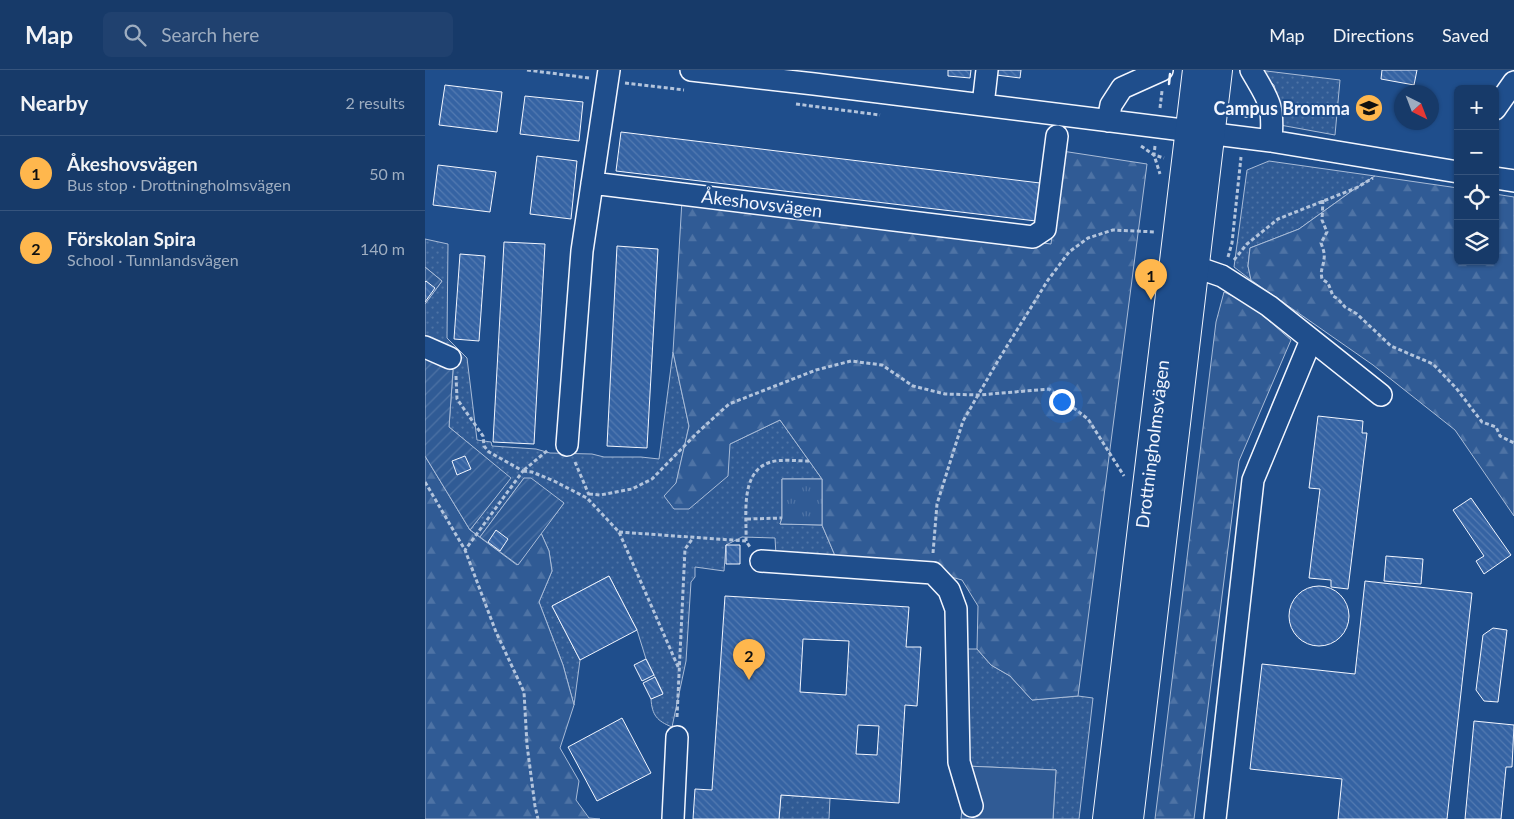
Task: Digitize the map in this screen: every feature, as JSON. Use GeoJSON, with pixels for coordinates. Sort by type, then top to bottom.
{"type":"FeatureCollection","features":[{"type":"Feature","properties":{"kind":"main road","name":"Drottningholmsvägen"},"geometry":{"type":"LineString","coordinates":[[1129,819],[1196,267],[1200,132],[1197,70]]}},
{"type":"Feature","properties":{"kind":"main road","name":"Drottningholmsvägen"},"geometry":{"type":"LineString","coordinates":[[1107,819],[1200,132],[1218,70]]}},
{"type":"Feature","properties":{"kind":"street"},"geometry":{"type":"LineString","coordinates":[[691,70],[815,77],[983,105],[1271,141],[1454,171]]}},
{"type":"Feature","properties":{"kind":"street"},"geometry":{"type":"LineString","coordinates":[[983,105],[987,70]]}},
{"type":"Feature","properties":{"kind":"street"},"geometry":{"type":"LineString","coordinates":[[1251,70],[1267,96],[1273,115],[1271,141]]}},
{"type":"Feature","properties":{"kind":"street"},"geometry":{"type":"LineString","coordinates":[[567,445],[582,251],[592,182],[600,74]]}},
{"type":"Feature","properties":{"kind":"street"},"geometry":{"type":"LineString","coordinates":[[1108,121],[1111,105],[1123,88],[1162,79]]}},
{"type":"Feature","properties":{"kind":"street"},"geometry":{"type":"LineString","coordinates":[[1499,103],[1514,82]]}},
{"type":"Feature","properties":{"kind":"street","name":"Åkeshovsvägen"},"geometry":{"type":"LineString","coordinates":[[592,182],[1033,237],[1045,229],[1057,136]]}},
{"type":"Feature","properties":{"kind":"street"},"geometry":{"type":"LineString","coordinates":[[1499,179],[1514,181]]}},
{"type":"Feature","properties":{"kind":"street"},"geometry":{"type":"LineString","coordinates":[[1196,267],[1222,276],[1269,306],[1381,395]]}},
{"type":"Feature","properties":{"kind":"street"},"geometry":{"type":"LineString","coordinates":[[1215,819],[1253,480],[1311,340]]}},
{"type":"Feature","properties":{"kind":"street"},"geometry":{"type":"LineString","coordinates":[[425,347],[450,358]]}},
{"type":"Feature","properties":{"kind":"street"},"geometry":{"type":"LineString","coordinates":[[761,561],[933,573],[949,590],[957,609],[959,762],[972,806]]}},
{"type":"Feature","properties":{"kind":"street"},"geometry":{"type":"LineString","coordinates":[[673,819],[677,737]]}},
{"type":"Feature","properties":{"kind":"path"},"geometry":{"type":"LineString","coordinates":[[527,70],[600,74]]}},
{"type":"Feature","properties":{"kind":"path"},"geometry":{"type":"LineString","coordinates":[[1158,128],[1162,79]]}},
{"type":"Feature","properties":{"kind":"path"},"geometry":{"type":"LineString","coordinates":[[1222,276],[1247,244],[1278,219],[1356,188],[1375,176]]}},
{"type":"Feature","properties":{"kind":"path"},"geometry":{"type":"LineString","coordinates":[[1323,200],[1322,220],[1327,232],[1321,243],[1324,260],[1320,271],[1322,279],[1328,283],[1333,296],[1345,307],[1357,314],[1391,346],[1433,364],[1456,388],[1482,422],[1496,427],[1500,436],[1514,443]]}},
{"type":"Feature","properties":{"kind":"path"},"geometry":{"type":"LineString","coordinates":[[933,573],[933,546],[937,504],[963,421],[1048,280],[1069,252],[1088,238],[1113,230],[1157,232]]}},
{"type":"Feature","properties":{"kind":"path"},"geometry":{"type":"LineString","coordinates":[[450,358],[455,364],[457,400],[483,436],[484,446],[489,452],[523,471],[531,472],[588,496],[632,489],[652,480],[697,433],[729,404],[816,370],[851,361],[882,364],[913,386],[945,394],[979,395],[1049,389],[1088,419],[1124,476]]}},
{"type":"Feature","properties":{"kind":"path"},"geometry":{"type":"LineString","coordinates":[[465,550],[523,471],[547,451],[567,445],[588,496],[619,532],[679,669]]}},
{"type":"Feature","properties":{"kind":"path"},"geometry":{"type":"LineString","coordinates":[[761,561],[746,541],[747,485],[754,472],[770,462],[810,461]]}},
{"type":"Feature","properties":{"kind":"path"},"geometry":{"type":"LineString","coordinates":[[425,482],[465,550],[496,632],[524,692],[527,745],[538,819]]}},
{"type":"Feature","properties":{"kind":"path"},"geometry":{"type":"LineString","coordinates":[[747,518],[782,518]]}},
{"type":"Feature","properties":{"kind":"path"},"geometry":{"type":"LineString","coordinates":[[619,532],[746,541]]}},
{"type":"Feature","properties":{"kind":"path"},"geometry":{"type":"LineString","coordinates":[[677,737],[685,549],[693,538]]}},
{"type":"Feature","properties":{"kind":"green space"},"geometry":{"type":"Polygon","coordinates":[[[1258,70],[1340,80],[1335,135],[1280,125],[1274,85],[1258,70]]]}},
{"type":"Feature","properties":{"kind":"green space"},"geometry":{"type":"Polygon","coordinates":[[[1062,151],[1147,164],[1078,696],[1032,700],[1010,676],[991,665],[977,649],[978,606],[962,580],[918,568],[836,558],[822,525],[822,479],[780,420],[730,444],[728,476],[689,509],[674,509],[664,496],[676,483],[689,426],[673,352],[682,200],[1051,244],[1062,151]]]}},
{"type":"Feature","properties":{"kind":"green space"},"geometry":{"type":"Polygon","coordinates":[[[1269,161],[1375,176],[1299,229],[1250,248],[1248,266],[1251,280],[1234,267],[1247,170],[1269,161]]]}},
{"type":"Feature","properties":{"kind":"green space"},"geometry":{"type":"Polygon","coordinates":[[[1375,176],[1454,187],[1454,265],[1499,265],[1499,195],[1514,197],[1514,516],[1455,430],[1373,365],[1251,280],[1248,266],[1250,248],[1299,229],[1375,176]]]}},
{"type":"Feature","properties":{"kind":"green space"},"geometry":{"type":"Polygon","coordinates":[[[425,239],[448,244],[447,338],[467,358],[477,440],[491,442],[492,446],[536,449],[550,453],[659,459],[673,352],[689,426],[676,484],[730,444],[780,420],[822,479],[782,479],[782,518],[780,524],[822,525],[836,558],[776,555],[775,538],[742,537],[726,545],[724,571],[695,567],[695,577],[691,582],[686,661],[672,727],[659,720],[654,713],[651,699],[663,693],[646,659],[637,630],[609,576],[552,606],[580,660],[574,705],[563,665],[539,602],[552,571],[549,551],[541,533],[564,503],[524,478],[480,537],[470,530],[510,478],[449,427],[453,370],[425,350],[425,304],[442,281],[425,267],[425,239]]]}},
{"type":"Feature","properties":{"kind":"green space"},"geometry":{"type":"Polygon","coordinates":[[[425,267],[442,281],[425,304],[425,267]]]}},
{"type":"Feature","properties":{"kind":"green space"},"geometry":{"type":"Polygon","coordinates":[[[1224,292],[1251,305],[1291,340],[1239,461],[1194,819],[1155,819],[1216,322],[1224,292]]]}},
{"type":"Feature","properties":{"kind":"green space"},"geometry":{"type":"Polygon","coordinates":[[[425,350],[449,361],[453,370],[449,427],[511,478],[470,530],[425,456],[425,350]]]}},
{"type":"Feature","properties":{"kind":"green space"},"geometry":{"type":"Polygon","coordinates":[[[425,456],[470,530],[517,565],[541,533],[549,551],[552,571],[539,602],[563,665],[574,705],[560,748],[579,781],[576,800],[589,818],[600,819],[425,819],[425,456]]]}},
{"type":"Feature","properties":{"kind":"green space"},"geometry":{"type":"Polygon","coordinates":[[[524,478],[531,478],[564,503],[518,565],[480,537],[524,478]]]}},
{"type":"Feature","properties":{"kind":"green space"},"geometry":{"type":"Polygon","coordinates":[[[782,479],[822,479],[822,525],[780,524],[782,518],[782,479]]]}},
{"type":"Feature","properties":{"kind":"green space"},"geometry":{"type":"Polygon","coordinates":[[[965,649],[977,649],[991,665],[1010,676],[1032,700],[1078,696],[1093,698],[1079,819],[1053,819],[1056,770],[966,766],[965,649]]]}},
{"type":"Feature","properties":{"kind":"green space"},"geometry":{"type":"Polygon","coordinates":[[[781,795],[830,798],[829,819],[779,819],[781,795]]]}},
{"type":"Feature","properties":{"kind":"shaded area"},"geometry":{"type":"Polygon","coordinates":[[[966,766],[1056,770],[1053,819],[961,819],[966,766]]]}},
{"type":"Feature","properties":{"kind":"building"},"geometry":{"type":"Polygon","coordinates":[[[948,70],[971,70],[970,78],[948,76],[948,70]]]}},
{"type":"Feature","properties":{"kind":"building"},"geometry":{"type":"Polygon","coordinates":[[[997,70],[1021,70],[1020,78],[996,75],[997,70]]]}},
{"type":"Feature","properties":{"kind":"building"},"geometry":{"type":"Polygon","coordinates":[[[1382,70],[1417,70],[1414,85],[1381,79],[1382,70]]]}},
{"type":"Feature","properties":{"kind":"building"},"geometry":{"type":"Polygon","coordinates":[[[445,85],[502,92],[497,132],[439,125],[445,85]]]}},
{"type":"Feature","properties":{"kind":"building"},"geometry":{"type":"Polygon","coordinates":[[[525,96],[583,102],[579,141],[520,134],[525,96]]]}},
{"type":"Feature","properties":{"kind":"building"},"geometry":{"type":"Polygon","coordinates":[[[621,132],[1040,183],[1036,221],[616,171],[621,132]]]}},
{"type":"Feature","properties":{"kind":"building"},"geometry":{"type":"Polygon","coordinates":[[[537,156],[577,161],[571,219],[530,214],[537,156]]]}},
{"type":"Feature","properties":{"kind":"building"},"geometry":{"type":"Polygon","coordinates":[[[438,165],[496,172],[490,212],[433,205],[438,165]]]}},
{"type":"Feature","properties":{"kind":"building"},"geometry":{"type":"Polygon","coordinates":[[[504,242],[545,244],[534,444],[493,442],[504,242]]]}},
{"type":"Feature","properties":{"kind":"building"},"geometry":{"type":"Polygon","coordinates":[[[617,246],[658,249],[647,448],[607,446],[617,246]]]}},
{"type":"Feature","properties":{"kind":"building"},"geometry":{"type":"Polygon","coordinates":[[[460,254],[485,256],[479,341],[454,339],[460,254]]]}},
{"type":"Feature","properties":{"kind":"building"},"geometry":{"type":"Polygon","coordinates":[[[425,282],[435,288],[425,302],[425,282]]]}},
{"type":"Feature","properties":{"kind":"building"},"geometry":{"type":"Polygon","coordinates":[[[1318,416],[1363,421],[1362,433],[1367,433],[1348,589],[1331,587],[1331,580],[1309,578],[1320,489],[1309,488],[1318,416]]]}},
{"type":"Feature","properties":{"kind":"building"},"geometry":{"type":"Polygon","coordinates":[[[465,456],[471,469],[457,475],[452,461],[465,456]]]}},
{"type":"Feature","properties":{"kind":"building"},"geometry":{"type":"Polygon","coordinates":[[[1471,498],[1511,555],[1484,574],[1476,561],[1484,556],[1453,510],[1471,498]]]}},
{"type":"Feature","properties":{"kind":"building"},"geometry":{"type":"Polygon","coordinates":[[[496,530],[508,539],[500,551],[488,542],[496,530]]]}},
{"type":"Feature","properties":{"kind":"building"},"geometry":{"type":"Polygon","coordinates":[[[726,545],[740,545],[740,564],[726,564],[726,545]]]}},
{"type":"Feature","properties":{"kind":"building"},"geometry":{"type":"Polygon","coordinates":[[[1386,556],[1423,559],[1421,584],[1384,581],[1386,556]]]}},
{"type":"Feature","properties":{"kind":"building"},"geometry":{"type":"Polygon","coordinates":[[[609,576],[637,630],[580,660],[552,606],[609,576]]]}},
{"type":"Feature","properties":{"kind":"building"},"geometry":{"type":"Polygon","coordinates":[[[1365,581],[1472,593],[1447,819],[1338,819],[1342,779],[1250,769],[1262,664],[1355,674],[1365,581]]]}},
{"type":"Feature","properties":{"kind":"building"},"geometry":{"type":"Polygon","coordinates":[[[1319,586],[1336,591],[1344,599],[1349,616],[1344,633],[1336,641],[1319,646],[1302,641],[1294,633],[1289,616],[1294,599],[1302,591],[1319,586]]]}},
{"type":"Feature","properties":{"kind":"building"},"geometry":{"type":"Polygon","coordinates":[[[725,596],[909,607],[906,647],[921,647],[917,706],[905,705],[899,803],[781,795],[779,819],[693,819],[695,789],[712,790],[725,596]],[[803,639],[800,692],[846,695],[849,641],[803,639]],[[858,725],[856,754],[877,755],[879,726],[858,725]]]}},
{"type":"Feature","properties":{"kind":"building"},"geometry":{"type":"Polygon","coordinates":[[[1493,628],[1507,630],[1498,702],[1484,701],[1476,690],[1483,635],[1493,628]]]}},
{"type":"Feature","properties":{"kind":"building"},"geometry":{"type":"Polygon","coordinates":[[[646,659],[654,675],[642,681],[634,665],[646,659]]]}},
{"type":"Feature","properties":{"kind":"building"},"geometry":{"type":"Polygon","coordinates":[[[655,677],[663,694],[651,699],[643,683],[655,677]]]}},
{"type":"Feature","properties":{"kind":"building"},"geometry":{"type":"Polygon","coordinates":[[[622,718],[651,773],[597,801],[568,747],[622,718]]]}},
{"type":"Feature","properties":{"kind":"building"},"geometry":{"type":"Polygon","coordinates":[[[1474,721],[1514,725],[1512,767],[1506,767],[1501,819],[1465,819],[1474,721]]]}},
{"type":"Feature","properties":{"kind":"wall"},"geometry":{"type":"LineString","coordinates":[[1169,84],[1170,74]]}},
{"type":"Feature","properties":{"kind":"place","name":"Campus Bromma"},"geometry":{"type":"Point","coordinates":[1369,108]}},
{"type":"Feature","properties":{"kind":"place","name":"Åkeshovsvägen"},"geometry":{"type":"Point","coordinates":[1151,300]}},
{"type":"Feature","properties":{"kind":"place","name":"Förskolan Spira"},"geometry":{"type":"Point","coordinates":[749,680]}}]}
